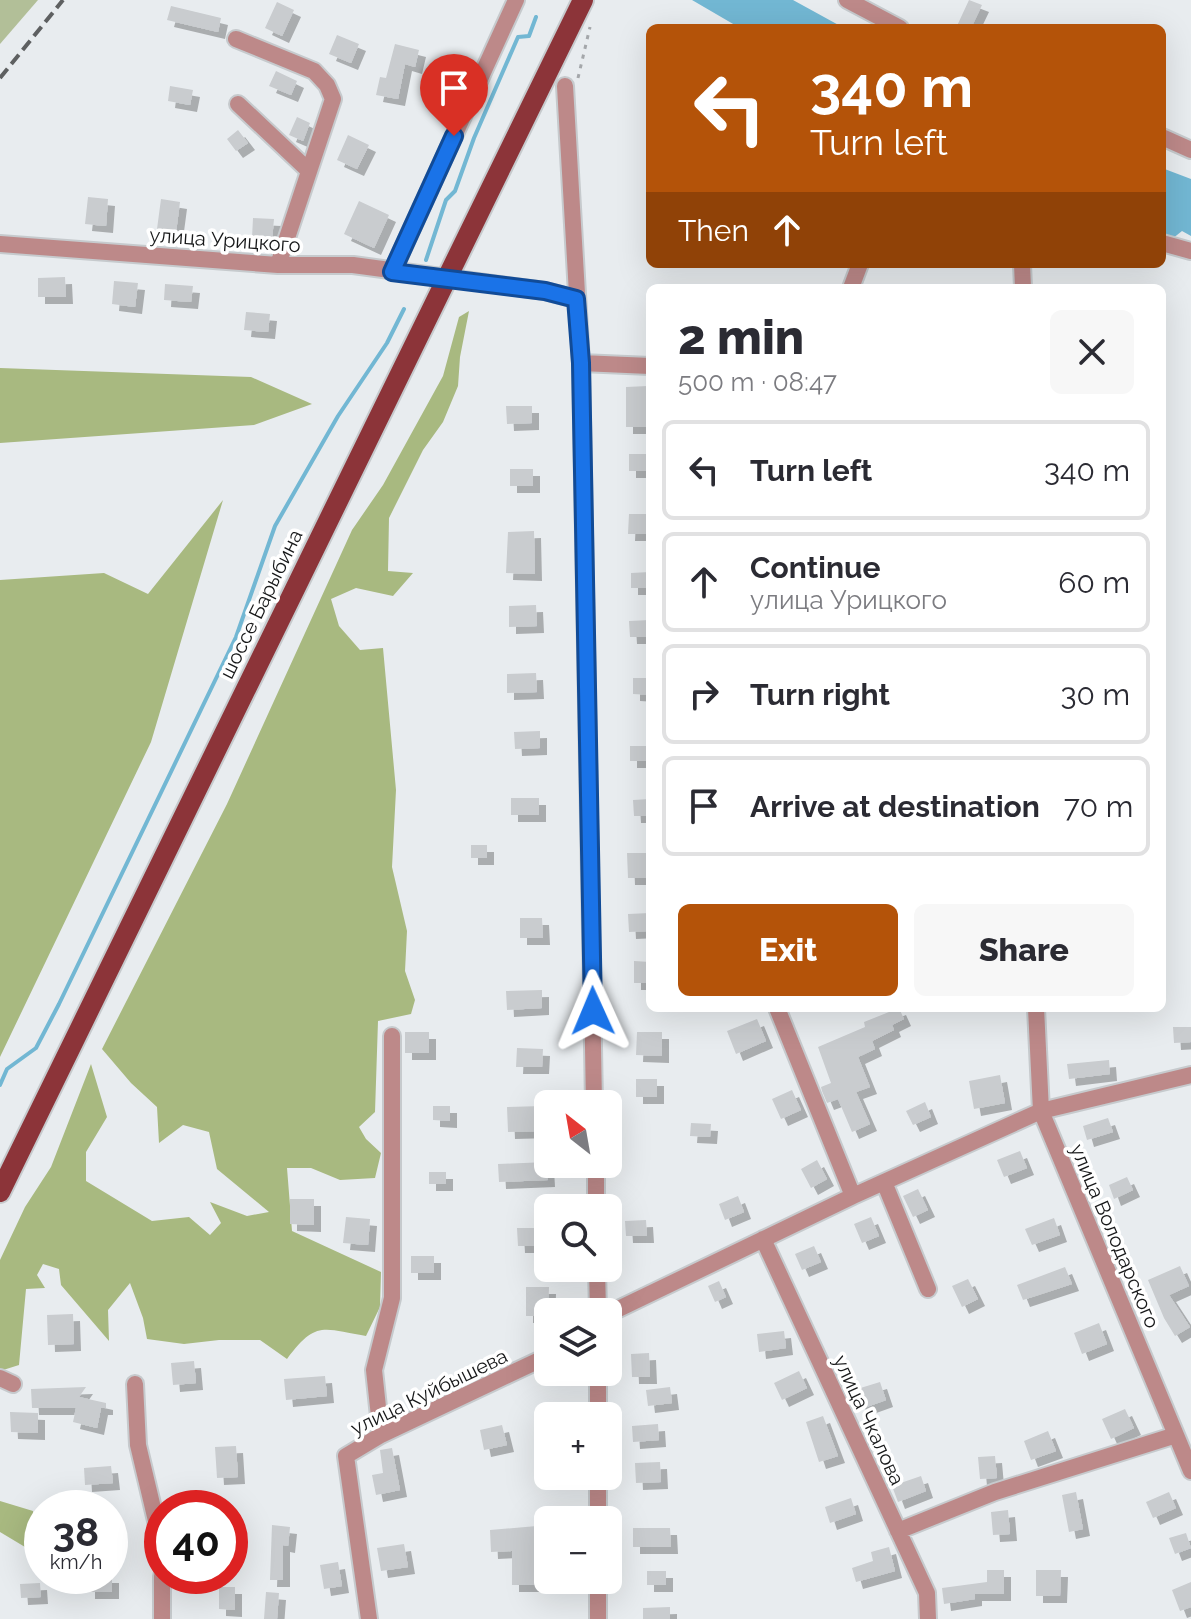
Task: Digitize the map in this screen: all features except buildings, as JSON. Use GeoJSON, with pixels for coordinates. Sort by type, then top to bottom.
{"type":"FeatureCollection","features":[{"type":"Feature","properties":{"kind":"main road","name":"шоссе Барыбина"},"geometry":{"type":"LineString","coordinates":[[0,1192],[583,0]]}},
{"type":"Feature","properties":{"kind":"street"},"geometry":{"type":"LineString","coordinates":[[392,272],[516,0]]}},
{"type":"Feature","properties":{"kind":"street"},"geometry":{"type":"LineString","coordinates":[[847,0],[892,24]]}},
{"type":"Feature","properties":{"kind":"street"},"geometry":{"type":"LineString","coordinates":[[236,39],[314,71],[327,85],[333,99],[278,265]]}},
{"type":"Feature","properties":{"kind":"street"},"geometry":{"type":"LineString","coordinates":[[572,87],[568,142],[581,363],[594,1090]]}},
{"type":"Feature","properties":{"kind":"street"},"geometry":{"type":"LineString","coordinates":[[238,104],[309,171]]}},
{"type":"Feature","properties":{"kind":"street"},"geometry":{"type":"LineString","coordinates":[[1166,139],[1191,150]]}},
{"type":"Feature","properties":{"kind":"street","name":"улица Урицкого"},"geometry":{"type":"LineString","coordinates":[[0,244],[278,265],[353,265],[545,291],[576,299]]}},
{"type":"Feature","properties":{"kind":"street"},"geometry":{"type":"LineString","coordinates":[[1166,244],[1191,251]]}},
{"type":"Feature","properties":{"kind":"street"},"geometry":{"type":"LineString","coordinates":[[581,363],[646,366]]}},
{"type":"Feature","properties":{"kind":"street"},"geometry":{"type":"LineString","coordinates":[[779,1012],[853,1196]]}},
{"type":"Feature","properties":{"kind":"street","name":"улица Володарского"},"geometry":{"type":"LineString","coordinates":[[1036,1012],[1041,1111],[1191,1471]]}},
{"type":"Feature","properties":{"kind":"street"},"geometry":{"type":"LineString","coordinates":[[381,1435],[374,1370],[392,1298],[392,1036]]}},
{"type":"Feature","properties":{"kind":"street"},"geometry":{"type":"LineString","coordinates":[[622,1307],[853,1196],[1041,1111],[1191,1075]]}},
{"type":"Feature","properties":{"kind":"street"},"geometry":{"type":"LineString","coordinates":[[884,1182],[928,1289]]}},
{"type":"Feature","properties":{"kind":"street","name":"улица Чкалова"},"geometry":{"type":"LineString","coordinates":[[763,1239],[927,1593],[928,1619]]}},
{"type":"Feature","properties":{"kind":"street","name":"улица Куйбышева"},"geometry":{"type":"LineString","coordinates":[[369,1619],[346,1456],[381,1435],[534,1363]]}},
{"type":"Feature","properties":{"kind":"street"},"geometry":{"type":"LineString","coordinates":[[135,1384],[138,1445],[149,1490]]}},
{"type":"Feature","properties":{"kind":"street"},"geometry":{"type":"LineString","coordinates":[[898,1531],[995,1492],[1176,1435]]}},
{"type":"Feature","properties":{"kind":"street"},"geometry":{"type":"LineString","coordinates":[[162,1594],[162,1619]]}},
{"type":"Feature","properties":{"kind":"street"},"geometry":{"type":"LineString","coordinates":[[598,1594],[598,1619]]}},
{"type":"Feature","properties":{"kind":"path"},"geometry":{"type":"LineString","coordinates":[[572,87],[591,21]]}},
{"type":"Feature","properties":{"kind":"green space"},"geometry":{"type":"Polygon","coordinates":[[[0,0],[38,0],[0,44],[0,0]]]}},
{"type":"Feature","properties":{"kind":"green space"},"geometry":{"type":"Polygon","coordinates":[[[469,311],[458,386],[443,422],[423,450],[389,518],[388,571],[413,573],[393,596],[356,588],[331,599],[339,626],[360,650],[383,648],[396,790],[392,867],[407,931],[405,971],[415,1000],[411,1014],[378,1021],[375,1112],[359,1127],[366,1139],[381,1153],[375,1178],[340,1180],[311,1168],[287,1168],[292,1231],[381,1272],[380,1307],[366,1336],[321,1330],[306,1338],[287,1359],[260,1340],[184,1344],[147,1339],[130,1283],[108,1310],[109,1341],[61,1285],[59,1269],[43,1264],[37,1275],[45,1288],[26,1289],[19,1365],[0,1371],[0,1260],[25,1207],[51,1167],[91,1064],[107,1117],[86,1152],[86,1181],[152,1221],[189,1217],[210,1235],[221,1223],[210,1202],[247,1216],[269,1212],[217,1169],[209,1132],[183,1125],[159,1143],[157,1107],[102,1049],[227,804],[352,530],[383,485],[443,376],[459,317],[469,311]]]}},
{"type":"Feature","properties":{"kind":"green space"},"geometry":{"type":"Polygon","coordinates":[[[0,368],[251,377],[312,404],[254,425],[0,443],[0,368]]]}},
{"type":"Feature","properties":{"kind":"green space"},"geometry":{"type":"Polygon","coordinates":[[[223,500],[151,742],[0,1057],[0,580],[104,573],[148,594],[223,500]]]}},
{"type":"Feature","properties":{"kind":"green space"},"geometry":{"type":"Polygon","coordinates":[[[0,1501],[24,1508],[24,1546],[0,1532],[0,1501]]]}},
{"type":"Feature","properties":{"kind":"water"},"geometry":{"type":"Polygon","coordinates":[[[692,0],[793,0],[837,24],[733,24],[692,0]]]}},
{"type":"Feature","properties":{"kind":"water"},"geometry":{"type":"Polygon","coordinates":[[[1166,170],[1191,179],[1191,236],[1182,231],[1172,239],[1166,235],[1166,170]]]}},
{"type":"Feature","properties":{"kind":"waterway"},"geometry":{"type":"LineString","coordinates":[[426,260],[446,200],[455,191],[474,138],[518,37],[529,36],[536,17]]}},
{"type":"Feature","properties":{"kind":"waterway"},"geometry":{"type":"LineString","coordinates":[[0,1085],[7,1069],[36,1048],[59,1004],[236,637],[275,526],[338,416],[387,343],[404,309]]}},
{"type":"Feature","properties":{"kind":"railway"},"geometry":{"type":"LineString","coordinates":[[0,78],[63,0]]}},
{"type":"Feature","properties":{"kind":"route"},"geometry":{"type":"LineString","coordinates":[[454,136],[392,272],[545,291],[576,299],[581,363],[593,1011]]}}]}
